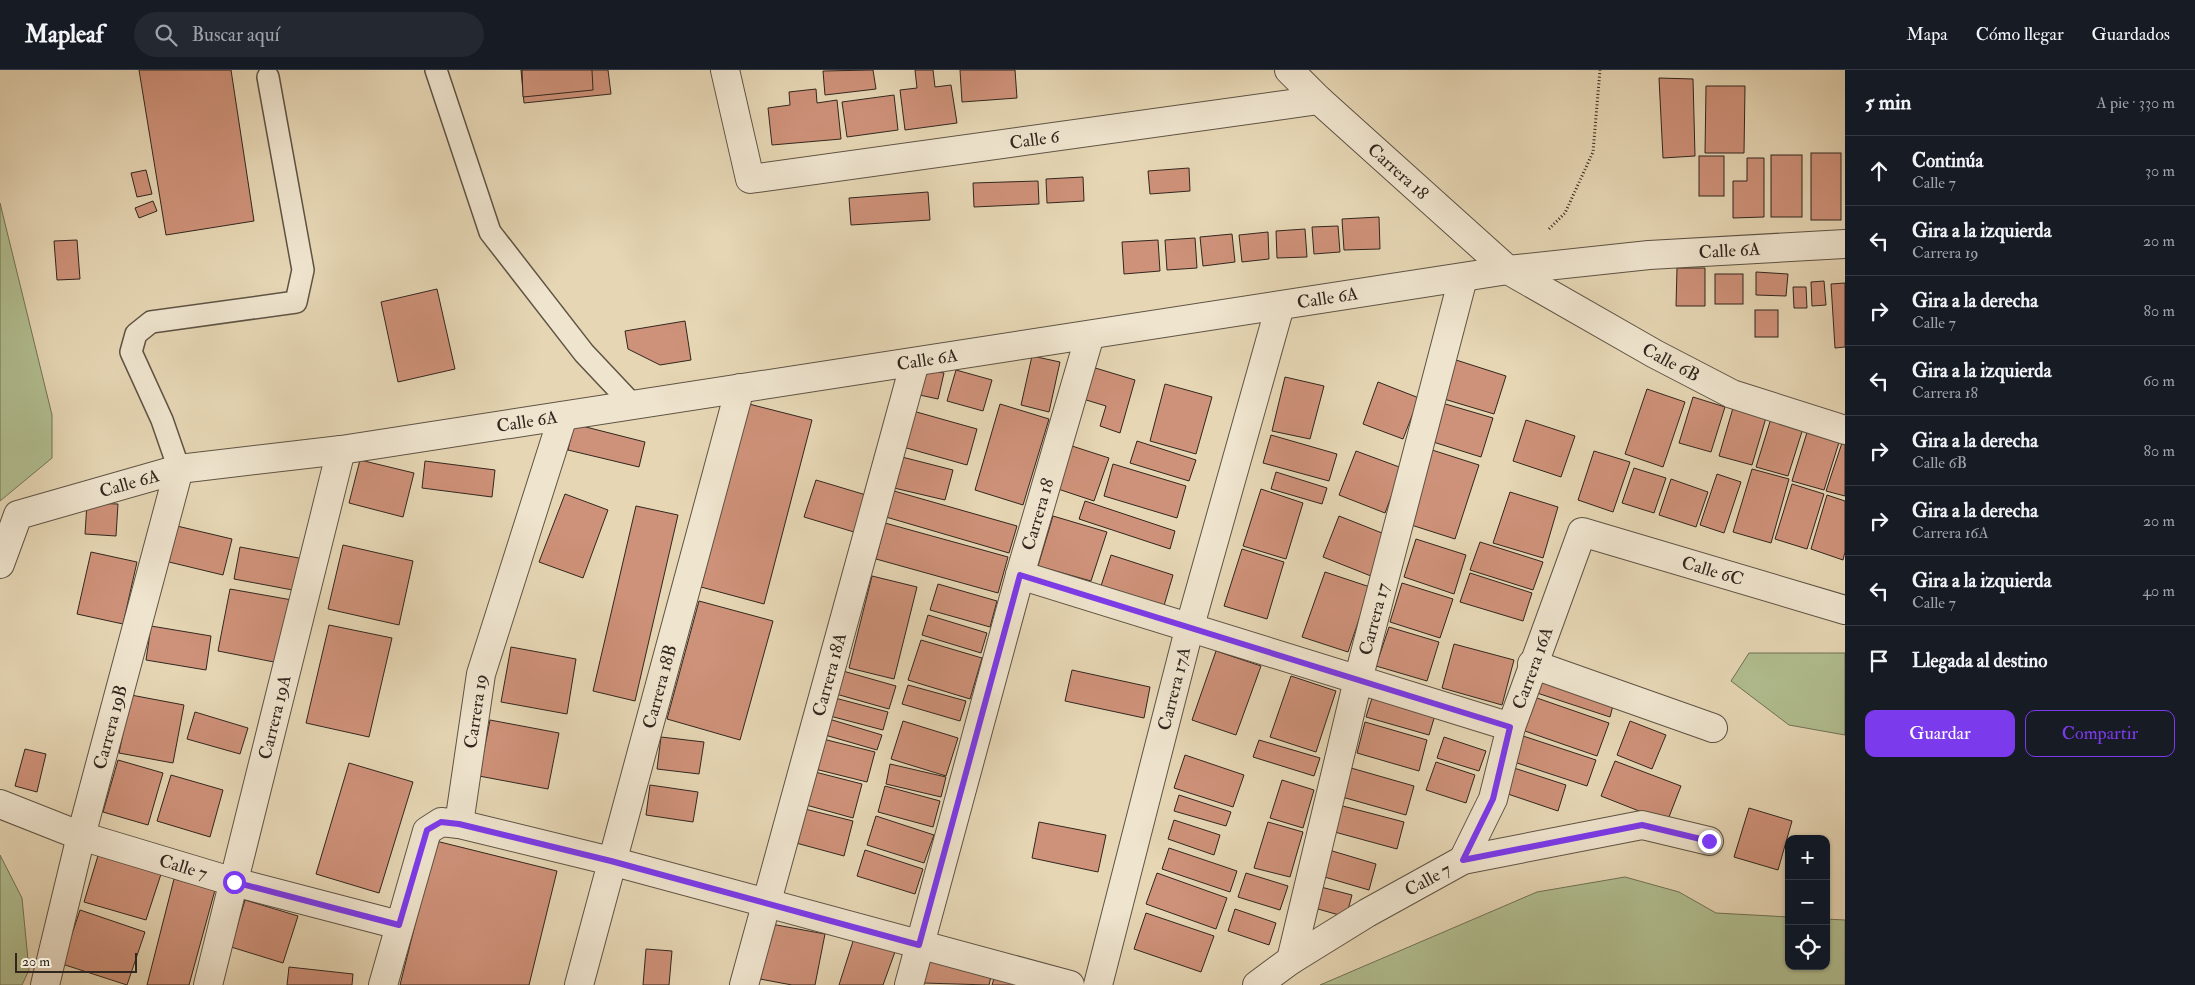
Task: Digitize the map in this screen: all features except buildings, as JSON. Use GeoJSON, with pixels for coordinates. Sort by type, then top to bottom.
{"type":"FeatureCollection","features":[{"type":"Feature","properties":{"kind":"street","name":"Calle 6"},"geometry":{"type":"LineString","coordinates":[[725,70],[750,179],[1319,100]]}},
{"type":"Feature","properties":{"kind":"street","name":"Carrera 18"},"geometry":{"type":"LineString","coordinates":[[1289,70],[1319,100],[1508,270]]}},
{"type":"Feature","properties":{"kind":"street","name":"Calle 6A"},"geometry":{"type":"LineString","coordinates":[[0,564],[18,515],[179,469],[341,450],[1508,270],[1649,255],[1845,244]]}},
{"type":"Feature","properties":{"kind":"street","name":"Calle 6B"},"geometry":{"type":"LineString","coordinates":[[1508,270],[1655,354],[1732,394],[1845,430]]}},
{"type":"Feature","properties":{"kind":"street","name":"Carrera 17"},"geometry":{"type":"LineString","coordinates":[[1291,960],[1358,680],[1463,278]]}},
{"type":"Feature","properties":{"kind":"street","name":"Carrera 17A"},"geometry":{"type":"LineString","coordinates":[[1098,985],[1190,626],[1280,306]]}},
{"type":"Feature","properties":{"kind":"street","name":"Carrera 18"},"geometry":{"type":"LineString","coordinates":[[909,985],[1020,575],[1090,335]]}},
{"type":"Feature","properties":{"kind":"street","name":"Carrera 18A"},"geometry":{"type":"LineString","coordinates":[[744,985],[915,362]]}},
{"type":"Feature","properties":{"kind":"street","name":"Carrera 18B"},"geometry":{"type":"LineString","coordinates":[[579,985],[740,388]]}},
{"type":"Feature","properties":{"kind":"street","name":"Carrera 19"},"geometry":{"type":"LineString","coordinates":[[459,824],[481,674],[563,416]]}},
{"type":"Feature","properties":{"kind":"street","name":"Carrera 19A"},"geometry":{"type":"LineString","coordinates":[[208,985],[341,450]]}},
{"type":"Feature","properties":{"kind":"street","name":"Carrera 19B"},"geometry":{"type":"LineString","coordinates":[[45,985],[81,836],[179,469]]}},
{"type":"Feature","properties":{"kind":"street","name":"Calle 6C"},"geometry":{"type":"LineString","coordinates":[[1582,532],[1845,610]]}},
{"type":"Feature","properties":{"kind":"street","name":"Carrera 16A"},"geometry":{"type":"LineString","coordinates":[[1463,860],[1493,799],[1510,727],[1582,532]]}},
{"type":"Feature","properties":{"kind":"street"},"geometry":{"type":"LineString","coordinates":[[1020,575],[1190,626],[1510,727]]}},
{"type":"Feature","properties":{"kind":"street"},"geometry":{"type":"LineString","coordinates":[[1532,664],[1713,728]]}},
{"type":"Feature","properties":{"kind":"street","name":"Calle 7"},"geometry":{"type":"LineString","coordinates":[[0,804],[81,836],[234,882],[399,925]]}},
{"type":"Feature","properties":{"kind":"street"},"geometry":{"type":"LineString","coordinates":[[383,985],[427,830],[441,822],[459,824],[611,861],[1070,985]]}},
{"type":"Feature","properties":{"kind":"street","name":"Calle 7"},"geometry":{"type":"LineString","coordinates":[[1257,985],[1291,960],[1368,913],[1463,860],[1642,825],[1709,841]]}},
{"type":"Feature","properties":{"kind":"lane"},"geometry":{"type":"LineString","coordinates":[[436,70],[490,232],[584,353],[633,405]]}},
{"type":"Feature","properties":{"kind":"lane"},"geometry":{"type":"LineString","coordinates":[[179,469],[162,420],[132,352],[136,334],[150,322],[296,302],[303,270],[268,77]]}},
{"type":"Feature","properties":{"kind":"path"},"geometry":{"type":"LineString","coordinates":[[1546,232],[1565,212],[1593,152],[1600,70]]}},
{"type":"Feature","properties":{"kind":"green space"},"geometry":{"type":"Polygon","coordinates":[[[0,203],[52,415],[52,458],[0,501],[0,203]]]}},
{"type":"Feature","properties":{"kind":"green space"},"geometry":{"type":"Polygon","coordinates":[[[1749,653],[1845,653],[1845,735],[1789,725],[1731,681],[1749,653]]]}},
{"type":"Feature","properties":{"kind":"green space"},"geometry":{"type":"Polygon","coordinates":[[[0,855],[22,898],[29,970],[22,985],[0,985],[0,855]]]}},
{"type":"Feature","properties":{"kind":"green space"},"geometry":{"type":"Polygon","coordinates":[[[1625,877],[1679,892],[1716,913],[1785,917],[1785,970],[1830,970],[1830,919],[1845,920],[1845,985],[1320,985],[1537,892],[1625,877]]]}},
{"type":"Feature","properties":{"kind":"route"},"geometry":{"type":"LineString","coordinates":[[234,882],[399,925],[427,830],[441,822],[459,824],[611,861],[919,945],[1020,575],[1190,626],[1510,727],[1493,799],[1463,860],[1642,825],[1709,841]]}}]}
